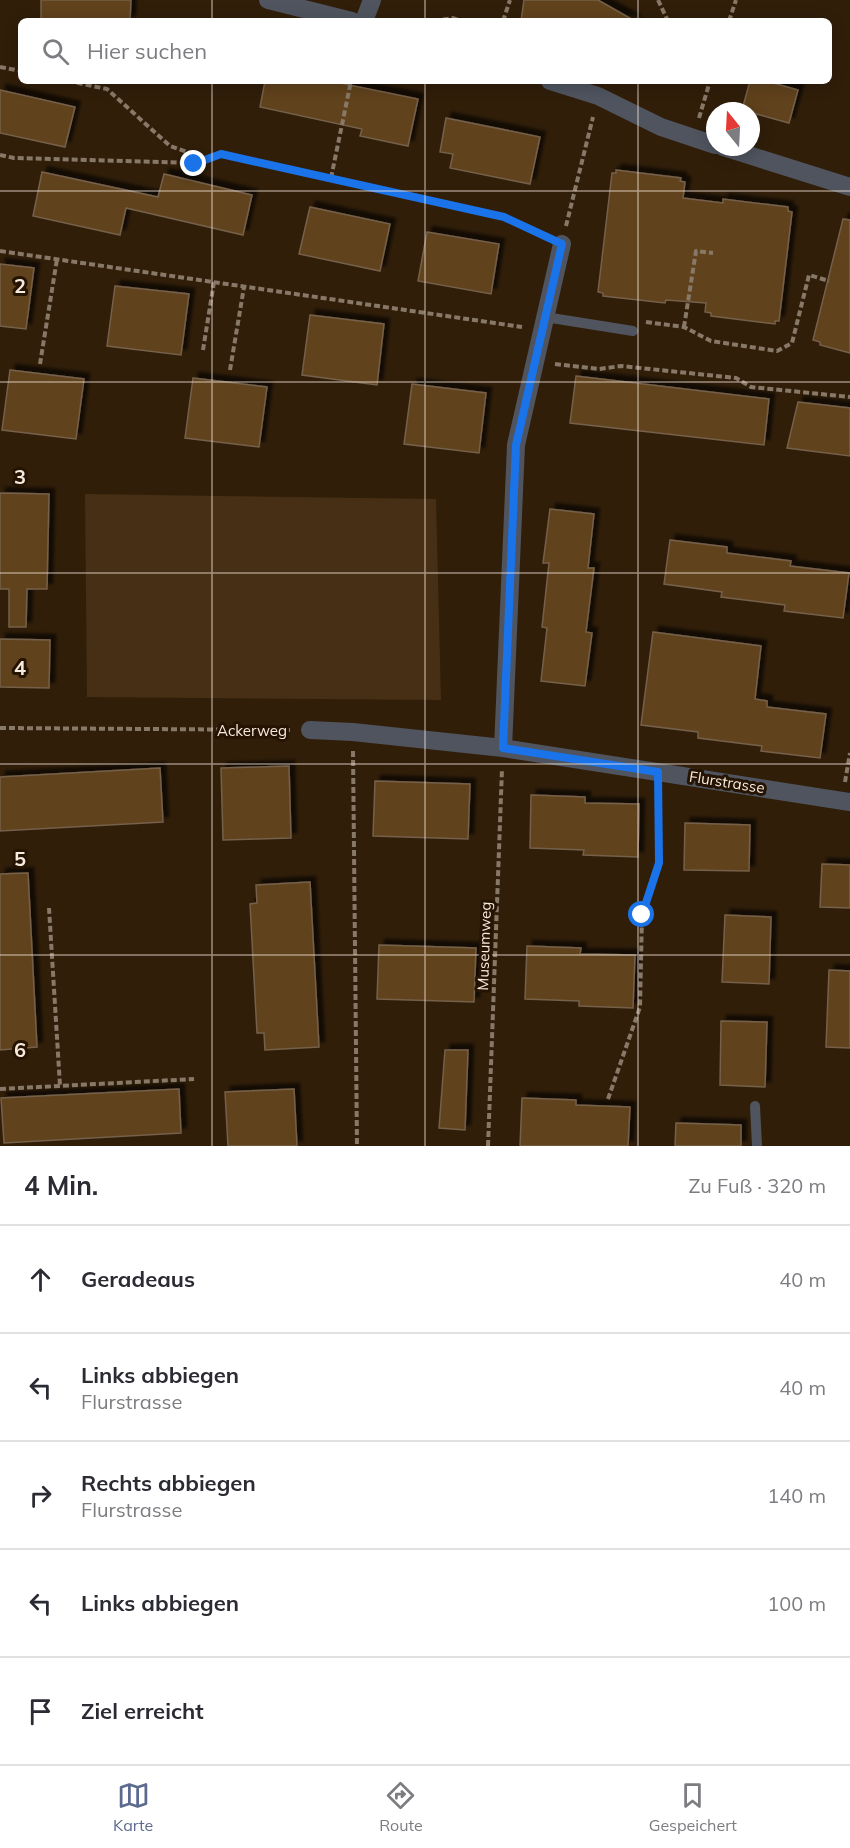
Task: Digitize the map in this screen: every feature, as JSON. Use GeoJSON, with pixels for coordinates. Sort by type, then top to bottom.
{"type":"FeatureCollection","features":[{"type":"Feature","properties":{"kind":"street"},"geometry":{"type":"LineString","coordinates":[[268,0],[340,18]]}},
{"type":"Feature","properties":{"kind":"street"},"geometry":{"type":"LineString","coordinates":[[365,18],[372,0]]}},
{"type":"Feature","properties":{"kind":"street"},"geometry":{"type":"LineString","coordinates":[[560,84],[598,96],[652,124],[706,142]]}},
{"type":"Feature","properties":{"kind":"street"},"geometry":{"type":"LineString","coordinates":[[751,156],[850,188]]}},
{"type":"Feature","properties":{"kind":"street"},"geometry":{"type":"LineString","coordinates":[[310,730],[353,732],[503,748],[516,445],[562,244]]}},
{"type":"Feature","properties":{"kind":"street","name":"Flurstrasse"},"geometry":{"type":"LineString","coordinates":[[503,748],[846,801]]}},
{"type":"Feature","properties":{"kind":"lane"},"geometry":{"type":"LineString","coordinates":[[544,324],[636,326]]}},
{"type":"Feature","properties":{"kind":"lane"},"geometry":{"type":"LineString","coordinates":[[755,1106],[757,1146]]}},
{"type":"Feature","properties":{"kind":"path"},"geometry":{"type":"LineString","coordinates":[[504,18],[510,0]]}},
{"type":"Feature","properties":{"kind":"path"},"geometry":{"type":"LineString","coordinates":[[658,0],[667,18]]}},
{"type":"Feature","properties":{"kind":"path"},"geometry":{"type":"LineString","coordinates":[[730,18],[736,0]]}},
{"type":"Feature","properties":{"kind":"path"},"geometry":{"type":"LineString","coordinates":[[0,67],[18,70]]}},
{"type":"Feature","properties":{"kind":"path"},"geometry":{"type":"LineString","coordinates":[[83,84],[107,89],[170,146],[207,159]]}},
{"type":"Feature","properties":{"kind":"path"},"geometry":{"type":"LineString","coordinates":[[331,178],[350,84]]}},
{"type":"Feature","properties":{"kind":"path"},"geometry":{"type":"LineString","coordinates":[[697,125],[709,84]]}},
{"type":"Feature","properties":{"kind":"path"},"geometry":{"type":"LineString","coordinates":[[0,156],[194,164],[221,154],[504,217],[562,244],[598,96]]}},
{"type":"Feature","properties":{"kind":"path"},"geometry":{"type":"LineString","coordinates":[[0,251],[214,282],[544,324]]}},
{"type":"Feature","properties":{"kind":"path"},"geometry":{"type":"LineString","coordinates":[[684,327],[696,251],[713,253]]}},
{"type":"Feature","properties":{"kind":"path"},"geometry":{"type":"LineString","coordinates":[[40,364],[57,259]]}},
{"type":"Feature","properties":{"kind":"path"},"geometry":{"type":"LineString","coordinates":[[636,326],[684,327],[711,341],[777,351],[792,343],[809,275],[829,281]]}},
{"type":"Feature","properties":{"kind":"path"},"geometry":{"type":"LineString","coordinates":[[203,350],[214,282]]}},
{"type":"Feature","properties":{"kind":"path"},"geometry":{"type":"LineString","coordinates":[[230,370],[244,286]]}},
{"type":"Feature","properties":{"kind":"path"},"geometry":{"type":"LineString","coordinates":[[535,361],[599,369],[621,366],[736,378],[751,387],[850,397]]}},
{"type":"Feature","properties":{"kind":"path","name":"Ackerweg"},"geometry":{"type":"LineString","coordinates":[[0,728],[310,730]]}},
{"type":"Feature","properties":{"kind":"path"},"geometry":{"type":"LineString","coordinates":[[353,732],[357,1146]]}},
{"type":"Feature","properties":{"kind":"path","name":"Museumweg"},"geometry":{"type":"LineString","coordinates":[[488,1146],[503,748]]}},
{"type":"Feature","properties":{"kind":"path"},"geometry":{"type":"LineString","coordinates":[[846,801],[850,753]]}},
{"type":"Feature","properties":{"kind":"path"},"geometry":{"type":"LineString","coordinates":[[608,1099],[640,1007],[642,915],[659,863],[658,772]]}},
{"type":"Feature","properties":{"kind":"path"},"geometry":{"type":"LineString","coordinates":[[49,908],[60,1086]]}},
{"type":"Feature","properties":{"kind":"path"},"geometry":{"type":"LineString","coordinates":[[0,1089],[194,1080]]}},
{"type":"Feature","properties":{"kind":"shaded area"},"geometry":{"type":"Polygon","coordinates":[[[85,494],[436,499],[441,700],[87,697],[85,494]]]}},
{"type":"Feature","properties":{"kind":"building"},"geometry":{"type":"Polygon","coordinates":[[[41,0],[131,0],[130,18],[41,18],[41,0]]]}},
{"type":"Feature","properties":{"kind":"building"},"geometry":{"type":"Polygon","coordinates":[[[524,0],[598,0],[630,18],[521,18],[524,0]]]}},
{"type":"Feature","properties":{"kind":"building"},"geometry":{"type":"Polygon","coordinates":[[[264,84],[344,84],[418,99],[408,146],[360,136],[362,129],[260,107],[264,84]]]}},
{"type":"Feature","properties":{"kind":"building"},"geometry":{"type":"Polygon","coordinates":[[[749,84],[777,84],[798,90],[789,123],[760,115],[760,102],[744,102],[749,84]]]}},
{"type":"Feature","properties":{"kind":"building"},"geometry":{"type":"Polygon","coordinates":[[[0,90],[75,107],[65,147],[0,133],[0,90]]]}},
{"type":"Feature","properties":{"kind":"building"},"geometry":{"type":"Polygon","coordinates":[[[446,118],[540,137],[530,184],[450,168],[453,154],[440,152],[446,118]]]}},
{"type":"Feature","properties":{"kind":"building"},"geometry":{"type":"Polygon","coordinates":[[[616,170],[681,178],[680,181],[685,182],[683,198],[723,203],[723,199],[788,207],[788,211],[792,212],[779,321],[775,321],[775,324],[711,316],[711,313],[705,312],[706,303],[666,300],[665,303],[603,296],[603,293],[598,292],[612,173],[616,173],[616,170]]]}},
{"type":"Feature","properties":{"kind":"building"},"geometry":{"type":"Polygon","coordinates":[[[42,172],[158,197],[164,174],[252,195],[243,235],[126,208],[120,235],[33,216],[42,172]]]}},
{"type":"Feature","properties":{"kind":"building"},"geometry":{"type":"Polygon","coordinates":[[[310,207],[390,224],[380,271],[299,254],[310,207]]]}},
{"type":"Feature","properties":{"kind":"building"},"geometry":{"type":"Polygon","coordinates":[[[843,219],[850,220],[850,353],[820,345],[820,342],[813,340],[843,219]]]}},
{"type":"Feature","properties":{"kind":"building"},"geometry":{"type":"Polygon","coordinates":[[[427,232],[499,244],[491,294],[418,281],[427,232]]]}},
{"type":"Feature","properties":{"kind":"building"},"geometry":{"type":"Polygon","coordinates":[[[0,264],[34,268],[26,329],[0,326],[0,264]]]}},
{"type":"Feature","properties":{"kind":"building"},"geometry":{"type":"Polygon","coordinates":[[[115,286],[189,294],[181,355],[107,346],[115,286]]]}},
{"type":"Feature","properties":{"kind":"building"},"geometry":{"type":"Polygon","coordinates":[[[310,315],[384,324],[377,385],[302,375],[310,315]]]}},
{"type":"Feature","properties":{"kind":"building"},"geometry":{"type":"Polygon","coordinates":[[[10,370],[84,379],[76,439],[2,430],[10,370]]]}},
{"type":"Feature","properties":{"kind":"building"},"geometry":{"type":"Polygon","coordinates":[[[576,376],[769,399],[764,445],[570,423],[576,376]]]}},
{"type":"Feature","properties":{"kind":"building"},"geometry":{"type":"Polygon","coordinates":[[[193,378],[267,387],[259,447],[185,438],[193,378]]]}},
{"type":"Feature","properties":{"kind":"building"},"geometry":{"type":"Polygon","coordinates":[[[412,384],[486,393],[479,453],[404,444],[412,384]]]}},
{"type":"Feature","properties":{"kind":"building"},"geometry":{"type":"Polygon","coordinates":[[[798,402],[850,408],[850,456],[787,448],[798,402]]]}},
{"type":"Feature","properties":{"kind":"building"},"geometry":{"type":"Polygon","coordinates":[[[0,493],[49,494],[47,589],[27,589],[26,627],[9,627],[9,589],[0,589],[0,493]]]}},
{"type":"Feature","properties":{"kind":"building"},"geometry":{"type":"Polygon","coordinates":[[[550,509],[594,514],[588,568],[594,568],[586,632],[592,633],[585,686],[541,681],[547,628],[542,627],[549,563],[543,563],[550,509]]]}},
{"type":"Feature","properties":{"kind":"building"},"geometry":{"type":"Polygon","coordinates":[[[670,540],[727,547],[727,553],[791,561],[790,566],[849,573],[843,618],[784,611],[785,605],[721,597],[722,592],[664,584],[670,540]]]}},
{"type":"Feature","properties":{"kind":"building"},"geometry":{"type":"Polygon","coordinates":[[[653,632],[761,646],[755,699],[767,701],[767,707],[826,714],[820,758],[761,751],[762,746],[698,738],[698,732],[641,725],[653,632]]]}},
{"type":"Feature","properties":{"kind":"building"},"geometry":{"type":"Polygon","coordinates":[[[0,639],[50,640],[49,688],[0,687],[0,639]]]}},
{"type":"Feature","properties":{"kind":"building"},"geometry":{"type":"Polygon","coordinates":[[[289,766],[291,838],[223,840],[221,768],[289,766]]]}},
{"type":"Feature","properties":{"kind":"building"},"geometry":{"type":"Polygon","coordinates":[[[160,768],[163,822],[0,831],[0,777],[160,768]]]}},
{"type":"Feature","properties":{"kind":"building"},"geometry":{"type":"Polygon","coordinates":[[[375,781],[470,784],[468,839],[373,836],[375,781]]]}},
{"type":"Feature","properties":{"kind":"building"},"geometry":{"type":"Polygon","coordinates":[[[531,795],[585,797],[585,803],[639,804],[638,857],[583,855],[584,850],[530,848],[531,795]]]}},
{"type":"Feature","properties":{"kind":"building"},"geometry":{"type":"Polygon","coordinates":[[[685,823],[750,825],[749,871],[684,870],[685,823]]]}},
{"type":"Feature","properties":{"kind":"building"},"geometry":{"type":"Polygon","coordinates":[[[822,864],[850,865],[850,908],[820,907],[822,864]]]}},
{"type":"Feature","properties":{"kind":"building"},"geometry":{"type":"Polygon","coordinates":[[[28,873],[37,1047],[0,1050],[0,874],[28,873]]]}},
{"type":"Feature","properties":{"kind":"building"},"geometry":{"type":"Polygon","coordinates":[[[310,882],[319,1047],[265,1050],[264,1033],[257,1033],[250,904],[257,903],[256,885],[310,882]]]}},
{"type":"Feature","properties":{"kind":"building"},"geometry":{"type":"Polygon","coordinates":[[[725,915],[771,917],[769,984],[722,982],[725,915]]]}},
{"type":"Feature","properties":{"kind":"building"},"geometry":{"type":"Polygon","coordinates":[[[379,945],[476,948],[474,1002],[377,999],[379,945]]]}},
{"type":"Feature","properties":{"kind":"building"},"geometry":{"type":"Polygon","coordinates":[[[527,946],[581,948],[580,954],[635,955],[633,1008],[579,1006],[579,1001],[525,999],[527,946]]]}},
{"type":"Feature","properties":{"kind":"building"},"geometry":{"type":"Polygon","coordinates":[[[829,970],[850,971],[850,1048],[826,1047],[829,970]]]}},
{"type":"Feature","properties":{"kind":"building"},"geometry":{"type":"Polygon","coordinates":[[[721,1021],[767,1022],[765,1087],[720,1085],[721,1021]]]}},
{"type":"Feature","properties":{"kind":"building"},"geometry":{"type":"Polygon","coordinates":[[[445,1050],[468,1050],[465,1130],[439,1128],[445,1050]]]}},
{"type":"Feature","properties":{"kind":"building"},"geometry":{"type":"Polygon","coordinates":[[[179,1089],[181,1133],[4,1143],[1,1098],[179,1089]]]}},
{"type":"Feature","properties":{"kind":"building"},"geometry":{"type":"Polygon","coordinates":[[[294,1089],[297,1146],[228,1146],[225,1092],[294,1089]]]}},
{"type":"Feature","properties":{"kind":"building"},"geometry":{"type":"Polygon","coordinates":[[[522,1098],[576,1100],[576,1105],[630,1107],[628,1146],[520,1146],[522,1098]]]}},
{"type":"Feature","properties":{"kind":"building"},"geometry":{"type":"Polygon","coordinates":[[[676,1123],[741,1125],[741,1146],[675,1146],[676,1123]]]}},
{"type":"Feature","properties":{"kind":"route"},"geometry":{"type":"LineString","coordinates":[[194,164],[221,154],[504,217],[562,244],[516,445],[503,748],[658,772],[659,863],[642,915]]}}]}
